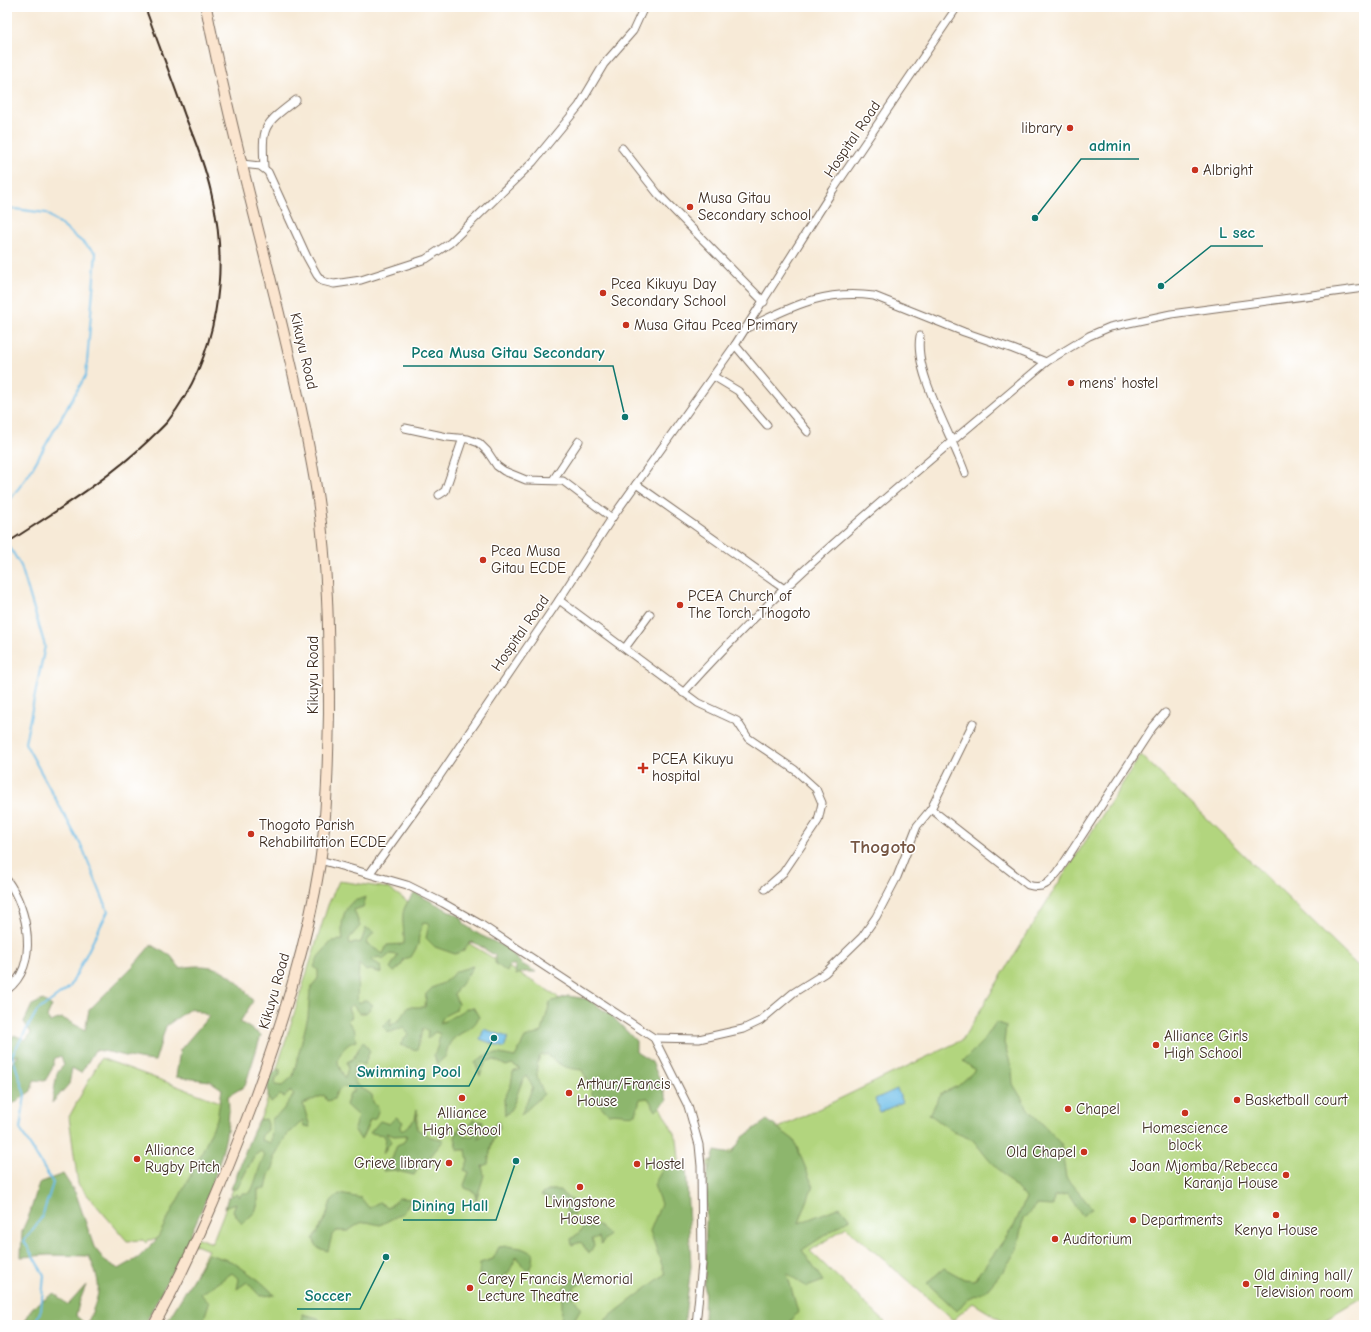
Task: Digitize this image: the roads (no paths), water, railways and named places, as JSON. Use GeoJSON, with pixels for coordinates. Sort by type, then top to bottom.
{"type":"FeatureCollection","features":[{"type":"Feature","properties":{"kind":"main road","name":"Kikuyu Road"},"geometry":{"type":"LineString","coordinates":[[154,1325],[187,1260],[222,1185],[285,1013],[298,966],[320,860],[328,748],[329,664],[322,534],[302,413],[206,7]]}},
{"type":"Feature","properties":{"kind":"street"},"geometry":{"type":"LineString","coordinates":[[296,100],[272,118],[265,127],[263,141],[264,168],[273,182],[307,257],[322,281],[334,284],[362,280],[426,259],[450,243],[533,162],[579,106],[604,64],[633,31],[644,7]]}},
{"type":"Feature","properties":{"kind":"street","name":"Hospital Road"},"geometry":{"type":"LineString","coordinates":[[370,873],[432,787],[559,600],[612,518],[735,345],[764,302],[833,190],[957,7]]}},
{"type":"Feature","properties":{"kind":"street"},"geometry":{"type":"LineString","coordinates":[[622,148],[658,194],[764,302]]}},
{"type":"Feature","properties":{"kind":"street"},"geometry":{"type":"LineString","coordinates":[[242,164],[254,164],[264,168]]}},
{"type":"Feature","properties":{"kind":"street"},"geometry":{"type":"LineString","coordinates":[[683,693],[719,653],[783,588],[1046,362],[1089,336],[1110,327],[1171,314],[1364,288]]}},
{"type":"Feature","properties":{"kind":"street"},"geometry":{"type":"LineString","coordinates":[[746,328],[799,304],[818,298],[832,294],[861,294],[874,296],[964,332],[1013,348],[1046,362]]}},
{"type":"Feature","properties":{"kind":"street"},"geometry":{"type":"LineString","coordinates":[[920,336],[920,354],[931,392],[953,441],[965,473]]}},
{"type":"Feature","properties":{"kind":"street"},"geometry":{"type":"LineString","coordinates":[[735,345],[808,432]]}},
{"type":"Feature","properties":{"kind":"street"},"geometry":{"type":"LineString","coordinates":[[713,376],[738,391],[767,425]]}},
{"type":"Feature","properties":{"kind":"street"},"geometry":{"type":"LineString","coordinates":[[405,428],[447,438],[463,438],[479,443],[504,471],[526,480],[536,482],[553,480],[563,481],[612,518]]}},
{"type":"Feature","properties":{"kind":"street"},"geometry":{"type":"LineString","coordinates":[[439,495],[445,491],[463,438]]}},
{"type":"Feature","properties":{"kind":"street"},"geometry":{"type":"LineString","coordinates":[[553,480],[579,441]]}},
{"type":"Feature","properties":{"kind":"street"},"geometry":{"type":"LineString","coordinates":[[636,484],[783,588]]}},
{"type":"Feature","properties":{"kind":"street"},"geometry":{"type":"LineString","coordinates":[[559,600],[683,693],[709,709],[737,721],[748,738],[795,770],[816,789],[822,802],[818,821],[783,873],[765,889]]}},
{"type":"Feature","properties":{"kind":"street"},"geometry":{"type":"LineString","coordinates":[[624,648],[650,614]]}},
{"type":"Feature","properties":{"kind":"street"},"geometry":{"type":"LineString","coordinates":[[931,809],[1028,885],[1037,888],[1044,886],[1058,872],[1152,728],[1165,713]]}},
{"type":"Feature","properties":{"kind":"street"},"geometry":{"type":"LineString","coordinates":[[654,1038],[699,1040],[743,1029],[760,1021],[793,993],[825,973],[862,937],[876,917],[897,877],[917,826],[931,809],[973,723]]}},
{"type":"Feature","properties":{"kind":"street"},"geometry":{"type":"LineString","coordinates":[[320,860],[370,873],[407,885],[480,924],[654,1038],[688,1106],[699,1145],[701,1166],[702,1264],[696,1325]]}},
{"type":"Feature","properties":{"kind":"street"},"geometry":{"type":"LineString","coordinates":[[7,880],[15,890],[22,907],[26,921],[27,937],[22,972],[18,981],[7,990]]}},
{"type":"Feature","properties":{"kind":"water"},"geometry":{"type":"Polygon","coordinates":[[[484,1029],[508,1037],[504,1048],[480,1039],[484,1029]]]}},
{"type":"Feature","properties":{"kind":"water"},"geometry":{"type":"Polygon","coordinates":[[[897,1089],[903,1102],[880,1112],[875,1099],[897,1089]]]}},
{"type":"Feature","properties":{"kind":"waterway"},"geometry":{"type":"LineString","coordinates":[[7,208],[46,213],[96,253],[86,375],[29,474],[7,504]]}},
{"type":"Feature","properties":{"kind":"waterway"},"geometry":{"type":"LineString","coordinates":[[9,546],[21,566],[45,646],[25,743],[83,849],[108,911],[70,987],[37,1011],[12,1055],[25,1095],[20,1129],[53,1183],[42,1217],[24,1241],[44,1275],[41,1310],[34,1325]]}},
{"type":"Feature","properties":{"kind":"railway"},"geometry":{"type":"LineString","coordinates":[[7,543],[63,507],[117,468],[162,428],[185,396],[209,341],[219,281],[217,221],[209,182],[203,163],[145,7]]}},
{"type":"Feature","properties":{"kind":"place","name":"library"},"geometry":{"type":"Point","coordinates":[1070,128]}},
{"type":"Feature","properties":{"kind":"place","name":"Albright"},"geometry":{"type":"Point","coordinates":[1195,170]}},
{"type":"Feature","properties":{"kind":"place","name":"Musa Gitau Secondary school"},"geometry":{"type":"Point","coordinates":[690,207]}},
{"type":"Feature","properties":{"kind":"place","name":"admin"},"geometry":{"type":"Point","coordinates":[1035,218]}},
{"type":"Feature","properties":{"kind":"place","name":"L sec"},"geometry":{"type":"Point","coordinates":[1161,286]}},
{"type":"Feature","properties":{"kind":"place","name":"Pcea Kikuyu Day Secondary School"},"geometry":{"type":"Point","coordinates":[603,293]}},
{"type":"Feature","properties":{"kind":"place","name":"Musa Gitau Pcea Primary"},"geometry":{"type":"Point","coordinates":[626,325]}},
{"type":"Feature","properties":{"kind":"place","name":"mens' hostel"},"geometry":{"type":"Point","coordinates":[1071,383]}},
{"type":"Feature","properties":{"kind":"place","name":"Pcea Musa Gitau Secondary"},"geometry":{"type":"Point","coordinates":[625,417]}},
{"type":"Feature","properties":{"kind":"place","name":"Pcea Musa Gitau ECDE"},"geometry":{"type":"Point","coordinates":[483,560]}},
{"type":"Feature","properties":{"kind":"place","name":"PCEA Church of The Torch, Thogoto"},"geometry":{"type":"Point","coordinates":[680,605]}},
{"type":"Feature","properties":{"kind":"place","name":"PCEA Kikuyu hospital"},"geometry":{"type":"Point","coordinates":[643,768]}},
{"type":"Feature","properties":{"kind":"place","name":"Thogoto Parish Rehabilitation ECDE"},"geometry":{"type":"Point","coordinates":[251,834]}},
{"type":"Feature","properties":{"kind":"place","name":"Swimming Pool"},"geometry":{"type":"Point","coordinates":[494,1038]}},
{"type":"Feature","properties":{"kind":"place","name":"Alliance Girls High School"},"geometry":{"type":"Point","coordinates":[1156,1045]}},
{"type":"Feature","properties":{"kind":"place","name":"Arthur/Francis House"},"geometry":{"type":"Point","coordinates":[569,1093]}},
{"type":"Feature","properties":{"kind":"place","name":"Alliance High School"},"geometry":{"type":"Point","coordinates":[462,1098]}},
{"type":"Feature","properties":{"kind":"place","name":"Basketball court"},"geometry":{"type":"Point","coordinates":[1237,1100]}},
{"type":"Feature","properties":{"kind":"place","name":"Chapel"},"geometry":{"type":"Point","coordinates":[1068,1109]}},
{"type":"Feature","properties":{"kind":"place","name":"Homescience block"},"geometry":{"type":"Point","coordinates":[1185,1113]}},
{"type":"Feature","properties":{"kind":"place","name":"Old Chapel"},"geometry":{"type":"Point","coordinates":[1084,1152]}},
{"type":"Feature","properties":{"kind":"place","name":"Alliance Rugby Pitch"},"geometry":{"type":"Point","coordinates":[137,1159]}},
{"type":"Feature","properties":{"kind":"place","name":"Dining Hall"},"geometry":{"type":"Point","coordinates":[516,1161]}},
{"type":"Feature","properties":{"kind":"place","name":"Grieve library"},"geometry":{"type":"Point","coordinates":[449,1163]}},
{"type":"Feature","properties":{"kind":"place","name":"Hostel"},"geometry":{"type":"Point","coordinates":[637,1164]}},
{"type":"Feature","properties":{"kind":"place","name":"Joan Mjomba/Rebecca Karanja House"},"geometry":{"type":"Point","coordinates":[1286,1175]}},
{"type":"Feature","properties":{"kind":"place","name":"Livingstone House"},"geometry":{"type":"Point","coordinates":[580,1187]}},
{"type":"Feature","properties":{"kind":"place","name":"Kenya House"},"geometry":{"type":"Point","coordinates":[1276,1215]}},
{"type":"Feature","properties":{"kind":"place","name":"Departments"},"geometry":{"type":"Point","coordinates":[1133,1220]}},
{"type":"Feature","properties":{"kind":"place","name":"Auditorium"},"geometry":{"type":"Point","coordinates":[1055,1239]}},
{"type":"Feature","properties":{"kind":"place","name":"Soccer"},"geometry":{"type":"Point","coordinates":[386,1257]}},
{"type":"Feature","properties":{"kind":"place","name":"Old dining hall/ Television room"},"geometry":{"type":"Point","coordinates":[1246,1284]}},
{"type":"Feature","properties":{"kind":"place","name":"Carey Francis Memorial Lecture Theatre"},"geometry":{"type":"Point","coordinates":[470,1288]}},
{"type":"Feature","properties":{"kind":"district","name":"Thogoto"},"geometry":{"type":"Point","coordinates":[883,847]}}]}
